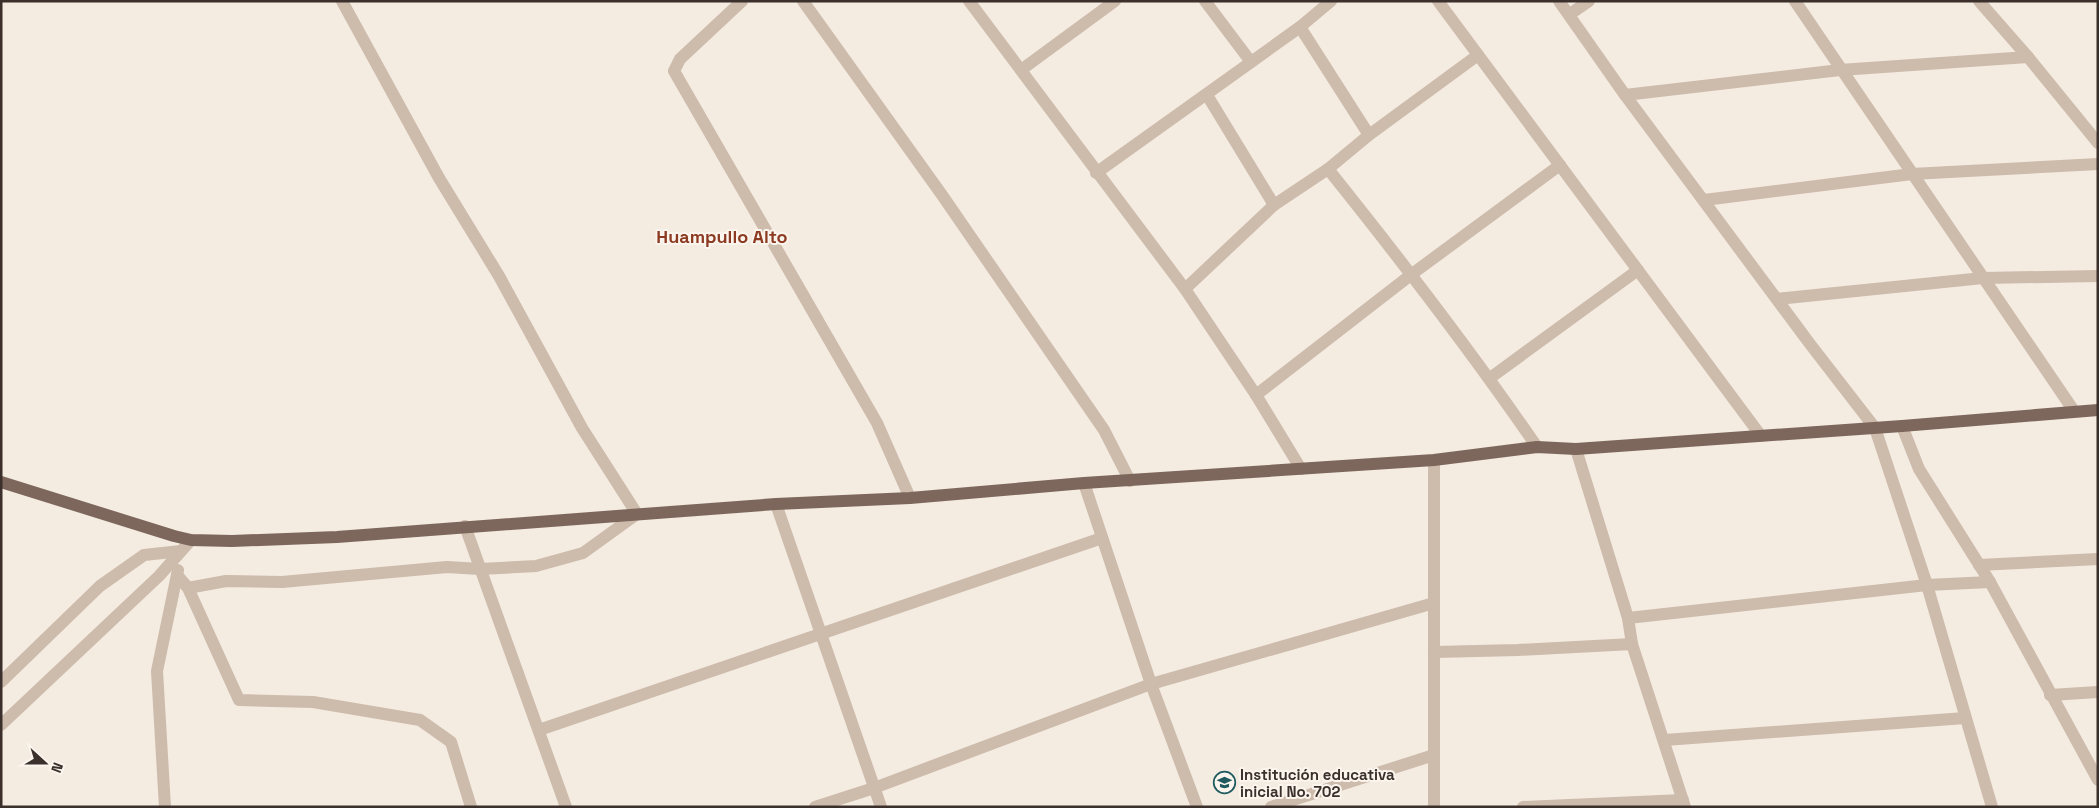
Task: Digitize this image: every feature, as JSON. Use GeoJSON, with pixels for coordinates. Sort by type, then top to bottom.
{"type":"FeatureCollection","features":[{"type":"Feature","properties":{"kind":"main road"},"geometry":{"type":"LineString","coordinates":[[1,482],[123,522],[191,540],[232,541],[337,537],[776,504],[910,498],[1084,483],[1434,460],[1537,448],[1576,449],[2098,410]]}},
{"type":"Feature","properties":{"kind":"street"},"geometry":{"type":"LineString","coordinates":[[188,588],[226,581],[282,582],[447,567],[480,569],[536,566],[583,553],[637,514],[582,428],[342,1]]}},
{"type":"Feature","properties":{"kind":"street"},"geometry":{"type":"LineString","coordinates":[[742,1],[680,59],[674,71],[876,423],[910,498]]}},
{"type":"Feature","properties":{"kind":"street"},"geometry":{"type":"LineString","coordinates":[[803,1],[942,195],[1104,430],[1130,480]]}},
{"type":"Feature","properties":{"kind":"street"},"geometry":{"type":"LineString","coordinates":[[970,1],[1096,173],[1185,288],[1256,395],[1301,469]]}},
{"type":"Feature","properties":{"kind":"street"},"geometry":{"type":"LineString","coordinates":[[1021,70],[1115,1]]}},
{"type":"Feature","properties":{"kind":"street"},"geometry":{"type":"LineString","coordinates":[[1205,1],[1251,62]]}},
{"type":"Feature","properties":{"kind":"street"},"geometry":{"type":"LineString","coordinates":[[1096,173],[1300,27],[1331,1]]}},
{"type":"Feature","properties":{"kind":"street"},"geometry":{"type":"LineString","coordinates":[[1438,1],[1761,436]]}},
{"type":"Feature","properties":{"kind":"street"},"geometry":{"type":"LineString","coordinates":[[1559,1],[1570,14],[1625,95],[1776,299],[1876,428],[1927,585],[1992,807]]}},
{"type":"Feature","properties":{"kind":"street"},"geometry":{"type":"LineString","coordinates":[[1570,14],[1589,1]]}},
{"type":"Feature","properties":{"kind":"street"},"geometry":{"type":"LineString","coordinates":[[1795,1],[1840,70],[2074,412]]}},
{"type":"Feature","properties":{"kind":"street"},"geometry":{"type":"LineString","coordinates":[[1979,1],[2028,57],[2098,144]]}},
{"type":"Feature","properties":{"kind":"street"},"geometry":{"type":"LineString","coordinates":[[1300,27],[1369,135]]}},
{"type":"Feature","properties":{"kind":"street"},"geometry":{"type":"LineString","coordinates":[[1185,288],[1274,205],[1328,169],[1369,135],[1478,55]]}},
{"type":"Feature","properties":{"kind":"street"},"geometry":{"type":"LineString","coordinates":[[1625,95],[1840,70],[2028,57]]}},
{"type":"Feature","properties":{"kind":"street"},"geometry":{"type":"LineString","coordinates":[[1206,95],[1274,205]]}},
{"type":"Feature","properties":{"kind":"street"},"geometry":{"type":"LineString","coordinates":[[1704,200],[1912,174],[2098,164]]}},
{"type":"Feature","properties":{"kind":"street"},"geometry":{"type":"LineString","coordinates":[[1256,395],[1412,274],[1560,165]]}},
{"type":"Feature","properties":{"kind":"street"},"geometry":{"type":"LineString","coordinates":[[1328,169],[1412,274],[1490,378],[1537,448]]}},
{"type":"Feature","properties":{"kind":"street"},"geometry":{"type":"LineString","coordinates":[[1490,378],[1638,270]]}},
{"type":"Feature","properties":{"kind":"street"},"geometry":{"type":"LineString","coordinates":[[1776,299],[1983,278],[2098,276]]}},
{"type":"Feature","properties":{"kind":"street"},"geometry":{"type":"LineString","coordinates":[[1902,426],[1919,469],[1990,582],[2098,780]]}},
{"type":"Feature","properties":{"kind":"street"},"geometry":{"type":"LineString","coordinates":[[1523,807],[1684,803],[1665,740],[1632,644],[1628,618],[1576,449]]}},
{"type":"Feature","properties":{"kind":"street"},"geometry":{"type":"LineString","coordinates":[[1434,460],[1434,807]]}},
{"type":"Feature","properties":{"kind":"street"},"geometry":{"type":"LineString","coordinates":[[1084,483],[1151,684],[1197,807]]}},
{"type":"Feature","properties":{"kind":"street"},"geometry":{"type":"LineString","coordinates":[[776,504],[881,807]]}},
{"type":"Feature","properties":{"kind":"street"},"geometry":{"type":"LineString","coordinates":[[465,526],[566,807]]}},
{"type":"Feature","properties":{"kind":"street"},"geometry":{"type":"LineString","coordinates":[[539,730],[1102,538]]}},
{"type":"Feature","properties":{"kind":"street"},"geometry":{"type":"LineString","coordinates":[[1,725],[159,576],[191,540]]}},
{"type":"Feature","properties":{"kind":"street"},"geometry":{"type":"LineString","coordinates":[[165,807],[157,671],[181,550]]}},
{"type":"Feature","properties":{"kind":"street"},"geometry":{"type":"LineString","coordinates":[[1,682],[100,586],[144,555],[181,550]]}},
{"type":"Feature","properties":{"kind":"street"},"geometry":{"type":"LineString","coordinates":[[1979,565],[2098,559]]}},
{"type":"Feature","properties":{"kind":"street"},"geometry":{"type":"LineString","coordinates":[[177,575],[188,588],[239,700],[312,702],[420,720],[451,742],[471,807]]}},
{"type":"Feature","properties":{"kind":"street"},"geometry":{"type":"LineString","coordinates":[[1628,618],[1927,585],[1990,582]]}},
{"type":"Feature","properties":{"kind":"street"},"geometry":{"type":"LineString","coordinates":[[815,807],[874,788],[1151,684],[1434,603]]}},
{"type":"Feature","properties":{"kind":"street"},"geometry":{"type":"LineString","coordinates":[[1435,652],[1632,644]]}},
{"type":"Feature","properties":{"kind":"street"},"geometry":{"type":"LineString","coordinates":[[2050,695],[2098,692]]}},
{"type":"Feature","properties":{"kind":"street"},"geometry":{"type":"LineString","coordinates":[[1665,740],[1965,718]]}},
{"type":"Feature","properties":{"kind":"street"},"geometry":{"type":"LineString","coordinates":[[1271,807],[1434,755]]}},
{"type":"Feature","properties":{"kind":"place","name":"Institución educativa inicial No. 702"},"geometry":{"type":"Point","coordinates":[1224,783]}},
{"type":"Feature","properties":{"kind":"district","name":"Huampullo Alto"},"geometry":{"type":"Point","coordinates":[722,236]}}]}
